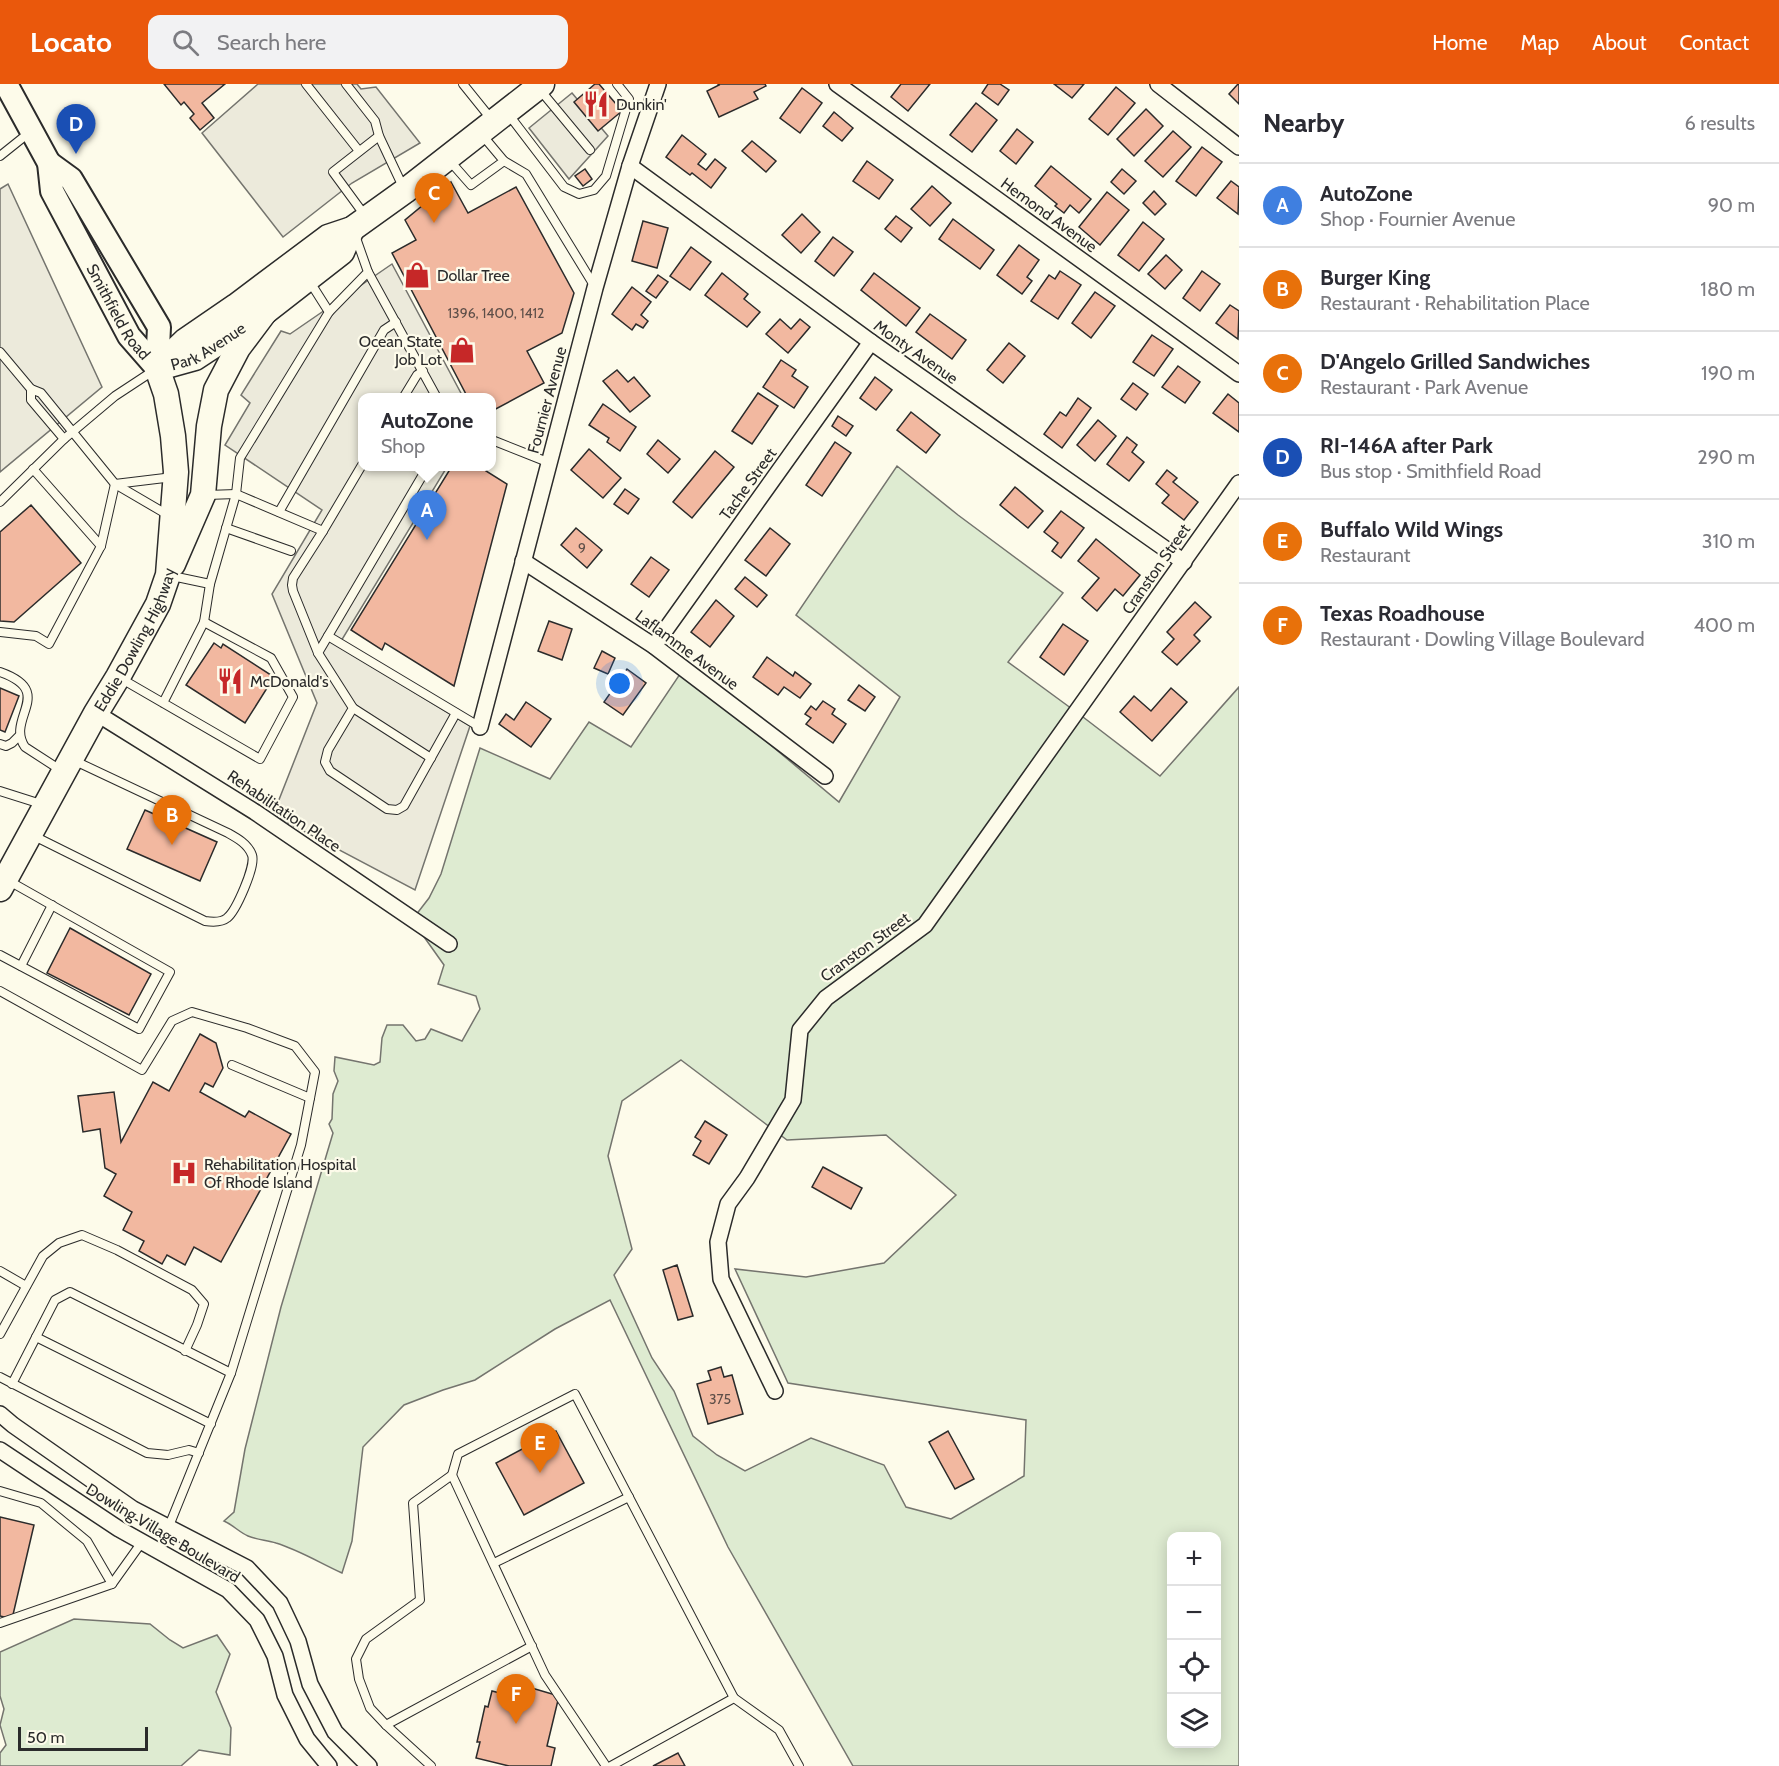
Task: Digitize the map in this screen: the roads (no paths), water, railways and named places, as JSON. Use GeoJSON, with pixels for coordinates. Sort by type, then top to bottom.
{"type":"FeatureCollection","features":[{"type":"Feature","properties":{"kind":"main road","name":"Smithfield Road"},"geometry":{"type":"LineString","coordinates":[[10,85],[49,163],[52,191],[57,201],[129,336],[157,368]]}},
{"type":"Feature","properties":{"kind":"main road","name":"Park Avenue"},"geometry":{"type":"LineString","coordinates":[[157,368],[185,341],[237,306],[328,237],[359,224],[540,86]]}},
{"type":"Feature","properties":{"kind":"main road","name":"Smithfield Road"},"geometry":{"type":"LineString","coordinates":[[49,163],[71,179],[159,327],[157,368]]}},
{"type":"Feature","properties":{"kind":"main road","name":"Park Avenue"},"geometry":{"type":"LineString","coordinates":[[157,368],[195,358],[265,312],[342,252],[359,224]]}},
{"type":"Feature","properties":{"kind":"main road"},"geometry":{"type":"LineString","coordinates":[[168,574],[203,495],[209,426],[216,390],[238,348],[265,312]]}},
{"type":"Feature","properties":{"kind":"main road","name":"Eddie Dowling Highway"},"geometry":{"type":"LineString","coordinates":[[3,884],[158,604],[168,574],[175,477],[173,436],[168,405],[157,368]]}},
{"type":"Feature","properties":{"kind":"street","name":"Fournier Avenue"},"geometry":{"type":"LineString","coordinates":[[480,727],[595,288],[630,166],[658,84]]}},
{"type":"Feature","properties":{"kind":"street","name":"Hemond Avenue"},"geometry":{"type":"LineString","coordinates":[[837,84],[1239,374]]}},
{"type":"Feature","properties":{"kind":"street"},"geometry":{"type":"LineString","coordinates":[[1158,84],[1239,147]]}},
{"type":"Feature","properties":{"kind":"street","name":"Monty Avenue"},"geometry":{"type":"LineString","coordinates":[[630,166],[871,342],[1184,562]]}},
{"type":"Feature","properties":{"kind":"street","name":"Tache Street"},"geometry":{"type":"LineString","coordinates":[[654,646],[871,342]]}},
{"type":"Feature","properties":{"kind":"street","name":"Cranston Street"},"geometry":{"type":"LineString","coordinates":[[776,1391],[721,1279],[718,1242],[728,1204],[747,1178],[793,1100],[801,1030],[826,998],[925,926],[1239,483]]}},
{"type":"Feature","properties":{"kind":"street","name":"Laflamme Avenue"},"geometry":{"type":"LineString","coordinates":[[523,561],[654,646],[825,776]]}},
{"type":"Feature","properties":{"kind":"street","name":"Rehabilitation Place"},"geometry":{"type":"LineString","coordinates":[[96,713],[255,812],[449,944]]}},
{"type":"Feature","properties":{"kind":"street","name":"Dowling Village Boulevard"},"geometry":{"type":"LineString","coordinates":[[0,1414],[133,1509],[247,1568],[280,1603],[298,1641],[310,1684],[334,1732],[369,1766]]}},
{"type":"Feature","properties":{"kind":"street","name":"Dowling Village Boulevard"},"geometry":{"type":"LineString","coordinates":[[0,1450],[119,1529],[228,1590],[257,1620],[275,1656],[285,1695],[307,1739],[329,1766]]}},
{"type":"Feature","properties":{"kind":"lane"},"geometry":{"type":"LineString","coordinates":[[306,84],[359,151]]}},
{"type":"Feature","properties":{"kind":"lane"},"geometry":{"type":"LineString","coordinates":[[346,84],[375,121],[379,136],[405,190]]}},
{"type":"Feature","properties":{"kind":"lane"},"geometry":{"type":"LineString","coordinates":[[463,84],[493,122],[564,187],[579,194],[594,190],[606,176],[629,99],[617,84]]}},
{"type":"Feature","properties":{"kind":"lane"},"geometry":{"type":"LineString","coordinates":[[540,86],[590,150]]}},
{"type":"Feature","properties":{"kind":"lane"},"geometry":{"type":"LineString","coordinates":[[493,122],[504,161],[526,174],[595,288]]}},
{"type":"Feature","properties":{"kind":"lane"},"geometry":{"type":"LineString","coordinates":[[0,156],[31,131]]}},
{"type":"Feature","properties":{"kind":"lane"},"geometry":{"type":"LineString","coordinates":[[379,136],[333,172],[359,224],[368,272],[434,393]]}},
{"type":"Feature","properties":{"kind":"lane"},"geometry":{"type":"LineString","coordinates":[[447,158],[471,185],[504,161]]}},
{"type":"Feature","properties":{"kind":"lane"},"geometry":{"type":"LineString","coordinates":[[163,703],[204,622],[210,584],[236,494],[240,458],[329,312],[368,272]]}},
{"type":"Feature","properties":{"kind":"lane"},"geometry":{"type":"LineString","coordinates":[[308,279],[329,312]]}},
{"type":"Feature","properties":{"kind":"lane"},"geometry":{"type":"LineString","coordinates":[[279,512],[384,330],[396,322]]}},
{"type":"Feature","properties":{"kind":"lane"},"geometry":{"type":"LineString","coordinates":[[0,351],[30,390],[31,400],[64,439]]}},
{"type":"Feature","properties":{"kind":"lane"},"geometry":{"type":"LineString","coordinates":[[0,502],[73,431],[115,396],[157,368]]}},
{"type":"Feature","properties":{"kind":"lane"},"geometry":{"type":"LineString","coordinates":[[406,393],[417,375],[423,371]]}},
{"type":"Feature","properties":{"kind":"lane"},"geometry":{"type":"LineString","coordinates":[[30,390],[41,393],[115,484],[171,518]]}},
{"type":"Feature","properties":{"kind":"lane"},"geometry":{"type":"LineString","coordinates":[[496,442],[550,463]]}},
{"type":"Feature","properties":{"kind":"lane"},"geometry":{"type":"LineString","coordinates":[[33,469],[101,546]]}},
{"type":"Feature","properties":{"kind":"lane"},"geometry":{"type":"LineString","coordinates":[[359,471],[293,578],[293,591],[318,653],[353,708],[431,758]]}},
{"type":"Feature","properties":{"kind":"lane"},"geometry":{"type":"LineString","coordinates":[[318,653],[425,471]]}},
{"type":"Feature","properties":{"kind":"lane"},"geometry":{"type":"LineString","coordinates":[[115,484],[175,477]]}},
{"type":"Feature","properties":{"kind":"lane"},"geometry":{"type":"LineString","coordinates":[[0,632],[36,636],[49,644],[101,546],[115,484]]}},
{"type":"Feature","properties":{"kind":"lane"},"geometry":{"type":"LineString","coordinates":[[203,495],[236,494],[323,531]]}},
{"type":"Feature","properties":{"kind":"lane"},"geometry":{"type":"LineString","coordinates":[[226,528],[291,551]]}},
{"type":"Feature","properties":{"kind":"lane"},"geometry":{"type":"LineString","coordinates":[[168,574],[210,584]]}},
{"type":"Feature","properties":{"kind":"lane"},"geometry":{"type":"LineString","coordinates":[[118,677],[260,759],[293,697],[271,658],[204,622]]}},
{"type":"Feature","properties":{"kind":"lane"},"geometry":{"type":"LineString","coordinates":[[328,636],[480,727]]}},
{"type":"Feature","properties":{"kind":"lane"},"geometry":{"type":"LineString","coordinates":[[0,672],[26,688],[28,694],[20,736],[25,747],[67,765],[138,790],[228,833],[247,846],[252,856],[252,867],[234,911],[226,919],[216,922],[205,921],[30,834]]}},
{"type":"Feature","properties":{"kind":"lane"},"geometry":{"type":"LineString","coordinates":[[353,708],[328,750],[325,762],[330,771],[387,809],[397,810],[404,806],[456,713]]}},
{"type":"Feature","properties":{"kind":"lane"},"geometry":{"type":"LineString","coordinates":[[0,744],[6,746],[20,736]]}},
{"type":"Feature","properties":{"kind":"lane"},"geometry":{"type":"LineString","coordinates":[[0,791],[46,805]]}},
{"type":"Feature","properties":{"kind":"lane"},"geometry":{"type":"LineString","coordinates":[[0,955],[139,1029],[170,972],[52,905],[3,884]]}},
{"type":"Feature","properties":{"kind":"lane"},"geometry":{"type":"LineString","coordinates":[[21,966],[52,905]]}},
{"type":"Feature","properties":{"kind":"lane"},"geometry":{"type":"LineString","coordinates":[[0,991],[142,1070],[172,1021],[192,1012],[247,1028],[295,1046],[315,1071],[301,1144],[231,1373],[169,1526]]}},
{"type":"Feature","properties":{"kind":"lane"},"geometry":{"type":"LineString","coordinates":[[232,1065],[310,1098]]}},
{"type":"Feature","properties":{"kind":"lane"},"geometry":{"type":"LineString","coordinates":[[0,1334],[43,1256],[58,1243],[82,1235],[117,1250],[192,1290],[204,1304],[185,1351]]}},
{"type":"Feature","properties":{"kind":"lane"},"geometry":{"type":"LineString","coordinates":[[0,1272],[27,1286]]}},
{"type":"Feature","properties":{"kind":"lane"},"geometry":{"type":"LineString","coordinates":[[12,1384],[55,1300],[70,1292],[231,1373]]}},
{"type":"Feature","properties":{"kind":"lane"},"geometry":{"type":"LineString","coordinates":[[36,1337],[211,1424]]}},
{"type":"Feature","properties":{"kind":"lane"},"geometry":{"type":"LineString","coordinates":[[0,1377],[147,1453],[168,1455],[189,1450],[199,1453]]}},
{"type":"Feature","properties":{"kind":"lane"},"geometry":{"type":"LineString","coordinates":[[431,1766],[370,1708],[359,1679],[356,1659],[366,1639],[420,1600],[412,1503],[452,1475],[458,1454],[575,1394],[734,1698],[779,1730],[799,1766]]}},
{"type":"Feature","properties":{"kind":"lane"},"geometry":{"type":"LineString","coordinates":[[452,1475],[545,1675],[606,1766]]}},
{"type":"Feature","properties":{"kind":"lane"},"geometry":{"type":"LineString","coordinates":[[0,1491],[41,1503],[87,1541],[112,1584]]}},
{"type":"Feature","properties":{"kind":"lane"},"geometry":{"type":"LineString","coordinates":[[494,1563],[629,1497]]}},
{"type":"Feature","properties":{"kind":"lane"},"geometry":{"type":"LineString","coordinates":[[1,1622],[112,1584],[142,1542]]}},
{"type":"Feature","properties":{"kind":"lane"},"geometry":{"type":"LineString","coordinates":[[386,1725],[532,1646]]}},
{"type":"Feature","properties":{"kind":"lane"},"geometry":{"type":"LineString","coordinates":[[611,1766],[734,1698]]}},
{"type":"Feature","properties":{"kind":"place","name":"Dunkin'"},"geometry":{"type":"Point","coordinates":[596,104]}},
{"type":"Feature","properties":{"kind":"place","name":"RI-146A after Park"},"geometry":{"type":"Point","coordinates":[76,154]}},
{"type":"Feature","properties":{"kind":"place","name":"D'Angelo Grilled Sandwiches"},"geometry":{"type":"Point","coordinates":[434,223]}},
{"type":"Feature","properties":{"kind":"place","name":"Dollar Tree"},"geometry":{"type":"Point","coordinates":[417,275]}},
{"type":"Feature","properties":{"kind":"place","name":"Ocean State Job Lot"},"geometry":{"type":"Point","coordinates":[462,350]}},
{"type":"Feature","properties":{"kind":"place","name":"AutoZone"},"geometry":{"type":"Point","coordinates":[427,540]}},
{"type":"Feature","properties":{"kind":"place","name":"McDonald's"},"geometry":{"type":"Point","coordinates":[230,681]}},
{"type":"Feature","properties":{"kind":"place","name":"Burger King"},"geometry":{"type":"Point","coordinates":[172,845]}},
{"type":"Feature","properties":{"kind":"place","name":"Rehabilitation Hospital Of Rhode Island"},"geometry":{"type":"Point","coordinates":[184,1173]}},
{"type":"Feature","properties":{"kind":"place","name":"Buffalo Wild Wings"},"geometry":{"type":"Point","coordinates":[540,1473]}},
{"type":"Feature","properties":{"kind":"place","name":"Texas Roadhouse"},"geometry":{"type":"Point","coordinates":[516,1724]}}]}
